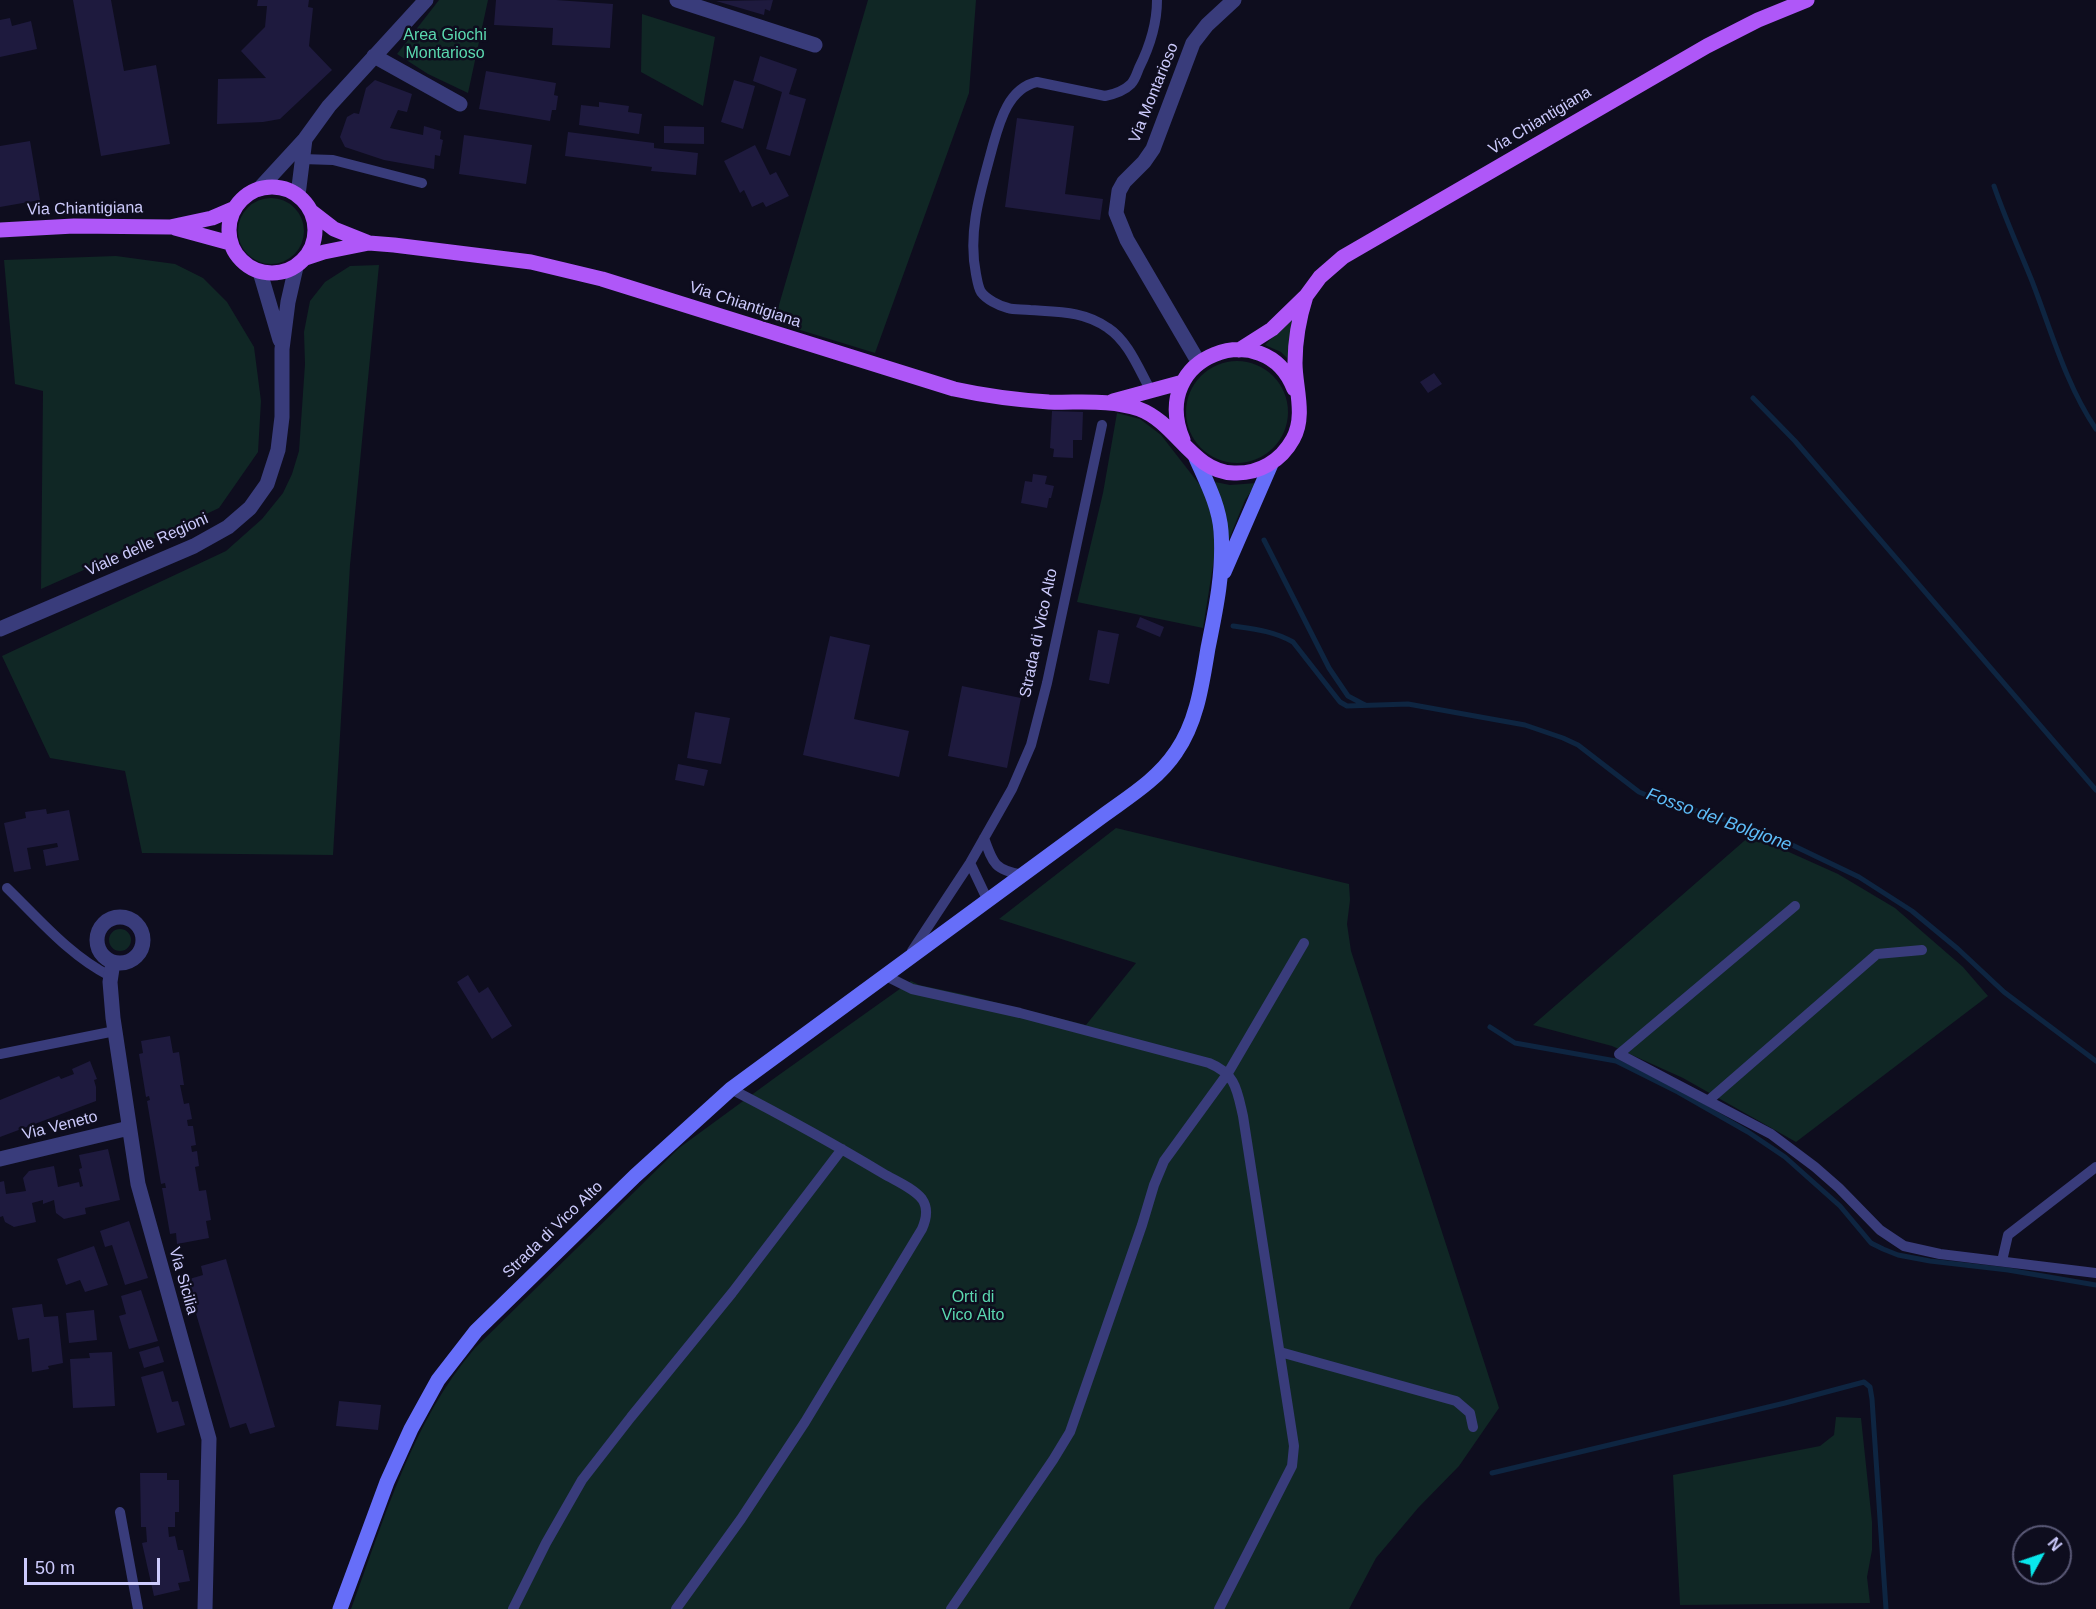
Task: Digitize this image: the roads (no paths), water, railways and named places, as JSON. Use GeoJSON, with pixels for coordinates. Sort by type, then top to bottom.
{"type":"FeatureCollection","features":[{"type":"Feature","properties":{"kind":"main road","name":"Via Chiantigiana"},"geometry":{"type":"LineString","coordinates":[[1239,350],[1272,329],[1306,296],[1327,270],[1343,257],[1707,45],[1758,20],[1807,0]]}},
{"type":"Feature","properties":{"kind":"main road"},"geometry":{"type":"LineString","coordinates":[[259,189],[272,186],[298,195]]}},
{"type":"Feature","properties":{"kind":"main road","name":"Via Chiantigiana"},"geometry":{"type":"LineString","coordinates":[[0,230],[74,226],[170,227],[205,220],[233,209],[249,193],[259,189]]}},
{"type":"Feature","properties":{"kind":"main road","name":"Via Chiantigiana"},"geometry":{"type":"LineString","coordinates":[[298,195],[312,212],[334,229],[369,243],[493,256],[569,270],[930,382],[979,394],[1045,401],[1108,402],[1149,413],[1168,426],[1196,458],[1213,469],[1233,474],[1252,472],[1271,464],[1285,452],[1295,436],[1299,419],[1295,353],[1300,315],[1306,296]]}},
{"type":"Feature","properties":{"kind":"main road"},"geometry":{"type":"LineString","coordinates":[[233,209],[228,232],[230,243],[237,256],[247,266],[260,272]]}},
{"type":"Feature","properties":{"kind":"main road"},"geometry":{"type":"LineString","coordinates":[[301,262],[312,248],[315,236],[312,212]]}},
{"type":"Feature","properties":{"kind":"main road","name":"Via Chiantigiana"},"geometry":{"type":"LineString","coordinates":[[170,227],[230,243]]}},
{"type":"Feature","properties":{"kind":"main road","name":"Via Chiantigiana"},"geometry":{"type":"LineString","coordinates":[[260,272],[272,274],[284,272],[324,252],[369,243]]}},
{"type":"Feature","properties":{"kind":"main road","name":"Via Chiantigiana"},"geometry":{"type":"LineString","coordinates":[[1186,445],[1177,425],[1176,403],[1183,382],[1199,363],[1218,353],[1239,350],[1260,354],[1278,364],[1291,380],[1298,400]]}},
{"type":"Feature","properties":{"kind":"main road","name":"Via Chiantigiana"},"geometry":{"type":"LineString","coordinates":[[1108,402],[1183,382]]}},
{"type":"Feature","properties":{"kind":"street"},"geometry":{"type":"LineString","coordinates":[[259,189],[305,139],[329,106],[426,0]]}},
{"type":"Feature","properties":{"kind":"street"},"geometry":{"type":"LineString","coordinates":[[677,0],[815,45]]}},
{"type":"Feature","properties":{"kind":"street","name":"Via Montarioso"},"geometry":{"type":"LineString","coordinates":[[1199,363],[1122,230],[1116,213],[1117,196],[1124,182],[1144,162],[1153,149],[1193,42],[1207,25],[1234,0]]}},
{"type":"Feature","properties":{"kind":"street"},"geometry":{"type":"LineString","coordinates":[[374,56],[460,104]]}},
{"type":"Feature","properties":{"kind":"street"},"geometry":{"type":"LineString","coordinates":[[298,195],[305,139]]}},
{"type":"Feature","properties":{"kind":"street","name":"Viale delle Regioni"},"geometry":{"type":"LineString","coordinates":[[0,629],[194,546],[221,532],[245,513],[267,484],[276,460],[281,429],[282,349],[288,302],[301,262]]}},
{"type":"Feature","properties":{"kind":"street","name":"Viale delle Regioni"},"geometry":{"type":"LineString","coordinates":[[260,272],[282,349]]}},
{"type":"Feature","properties":{"kind":"street","name":"Strada di Vico Alto"},"geometry":{"type":"LineString","coordinates":[[340,1609],[387,1482],[411,1429],[438,1380],[458,1352],[486,1321],[635,1176],[731,1089],[1146,784],[1177,751],[1189,729],[1198,702],[1221,580],[1219,517],[1210,488],[1196,458]]}},
{"type":"Feature","properties":{"kind":"street","name":"Strada di Vico Alto"},"geometry":{"type":"LineString","coordinates":[[1221,580],[1271,464]]}},
{"type":"Feature","properties":{"kind":"street","name":"Via Sicilia"},"geometry":{"type":"LineString","coordinates":[[112,969],[115,1031],[140,1194],[209,1439],[200,1608]]}},
{"type":"Feature","properties":{"kind":"street","name":"Via Veneto"},"geometry":{"type":"LineString","coordinates":[[0,1159],[129,1128]]}},
{"type":"Feature","properties":{"kind":"lane"},"geometry":{"type":"LineString","coordinates":[[1151,391],[1123,342],[1111,329],[1079,314],[1008,309],[991,301],[981,292],[972,257],[973,226],[994,142],[1008,104],[1029,83],[1037,82],[1105,96],[1125,89],[1132,83],[1148,49],[1157,18],[1157,0]]}},
{"type":"Feature","properties":{"kind":"lane"},"geometry":{"type":"LineString","coordinates":[[302,159],[333,160],[422,183]]}},
{"type":"Feature","properties":{"kind":"lane","name":"Strada di Vico Alto"},"geometry":{"type":"LineString","coordinates":[[902,964],[970,863],[1024,764],[1036,728],[1102,425]]}},
{"type":"Feature","properties":{"kind":"lane"},"geometry":{"type":"LineString","coordinates":[[984,838],[998,868],[1005,872],[1023,875]]}},
{"type":"Feature","properties":{"kind":"lane"},"geometry":{"type":"LineString","coordinates":[[970,863],[988,902]]}},
{"type":"Feature","properties":{"kind":"lane"},"geometry":{"type":"LineString","coordinates":[[7,888],[62,941],[91,965],[112,969]]}},
{"type":"Feature","properties":{"kind":"lane"},"geometry":{"type":"LineString","coordinates":[[1795,906],[1619,1054],[1771,1134],[1815,1167],[1880,1230],[1895,1241],[1940,1254],[2096,1273]]}},
{"type":"Feature","properties":{"kind":"lane"},"geometry":{"type":"LineString","coordinates":[[951,1609],[1070,1432],[1159,1172],[1173,1146],[1228,1073],[1304,944]]}},
{"type":"Feature","properties":{"kind":"lane"},"geometry":{"type":"LineString","coordinates":[[1709,1100],[1877,954],[1922,950]]}},
{"type":"Feature","properties":{"kind":"lane"},"geometry":{"type":"LineString","coordinates":[[886,976],[912,989],[1020,1012],[1209,1063],[1228,1073],[1236,1088],[1243,1116],[1294,1446],[1292,1466],[1219,1609]]}},
{"type":"Feature","properties":{"kind":"lane"},"geometry":{"type":"LineString","coordinates":[[0,1054],[115,1031]]}},
{"type":"Feature","properties":{"kind":"lane"},"geometry":{"type":"LineString","coordinates":[[676,1609],[741,1518],[805,1422],[925,1222],[926,1209],[918,1195],[842,1149],[731,1089]]}},
{"type":"Feature","properties":{"kind":"lane"},"geometry":{"type":"LineString","coordinates":[[513,1609],[546,1543],[582,1480],[732,1293],[842,1149]]}},
{"type":"Feature","properties":{"kind":"lane"},"geometry":{"type":"LineString","coordinates":[[2002,1260],[2008,1235],[2096,1167]]}},
{"type":"Feature","properties":{"kind":"lane"},"geometry":{"type":"LineString","coordinates":[[1280,1352],[1456,1401],[1470,1413],[1473,1427]]}},
{"type":"Feature","properties":{"kind":"lane"},"geometry":{"type":"LineString","coordinates":[[120,1512],[138,1609]]}},
{"type":"Feature","properties":{"kind":"waterway"},"geometry":{"type":"LineString","coordinates":[[1994,186],[2068,376],[2096,429]]}},
{"type":"Feature","properties":{"kind":"waterway"},"geometry":{"type":"LineString","coordinates":[[1753,398],[1795,441],[2096,790]]}},
{"type":"Feature","properties":{"kind":"waterway"},"geometry":{"type":"LineString","coordinates":[[1264,540],[1329,668],[1348,696],[1365,705]]}},
{"type":"Feature","properties":{"kind":"waterway","name":"Fosso del Bolgione"},"geometry":{"type":"LineString","coordinates":[[1233,626],[1256,629],[1293,642],[1340,702],[1347,706],[1408,704],[1525,725],[1578,745],[1639,792],[1788,843],[1859,877],[1912,911],[1958,949],[2004,992],[2096,1061]]}},
{"type":"Feature","properties":{"kind":"waterway"},"geometry":{"type":"LineString","coordinates":[[1490,1027],[1515,1043],[1616,1061],[1678,1092],[1748,1132],[1785,1157],[1840,1206],[1871,1243],[1883,1249],[1898,1255],[1930,1261],[2008,1270],[2096,1285]]}},
{"type":"Feature","properties":{"kind":"waterway"},"geometry":{"type":"LineString","coordinates":[[1492,1473],[1864,1382],[1870,1387],[1872,1399],[1886,1609]]}},
{"type":"Feature","properties":{"kind":"park label","name":"Area Giochi Montarioso"},"geometry":{"type":"Point","coordinates":[445,45]}},
{"type":"Feature","properties":{"kind":"park label","name":"Orti di Vico Alto"},"geometry":{"type":"Point","coordinates":[973,1307]}}]}
